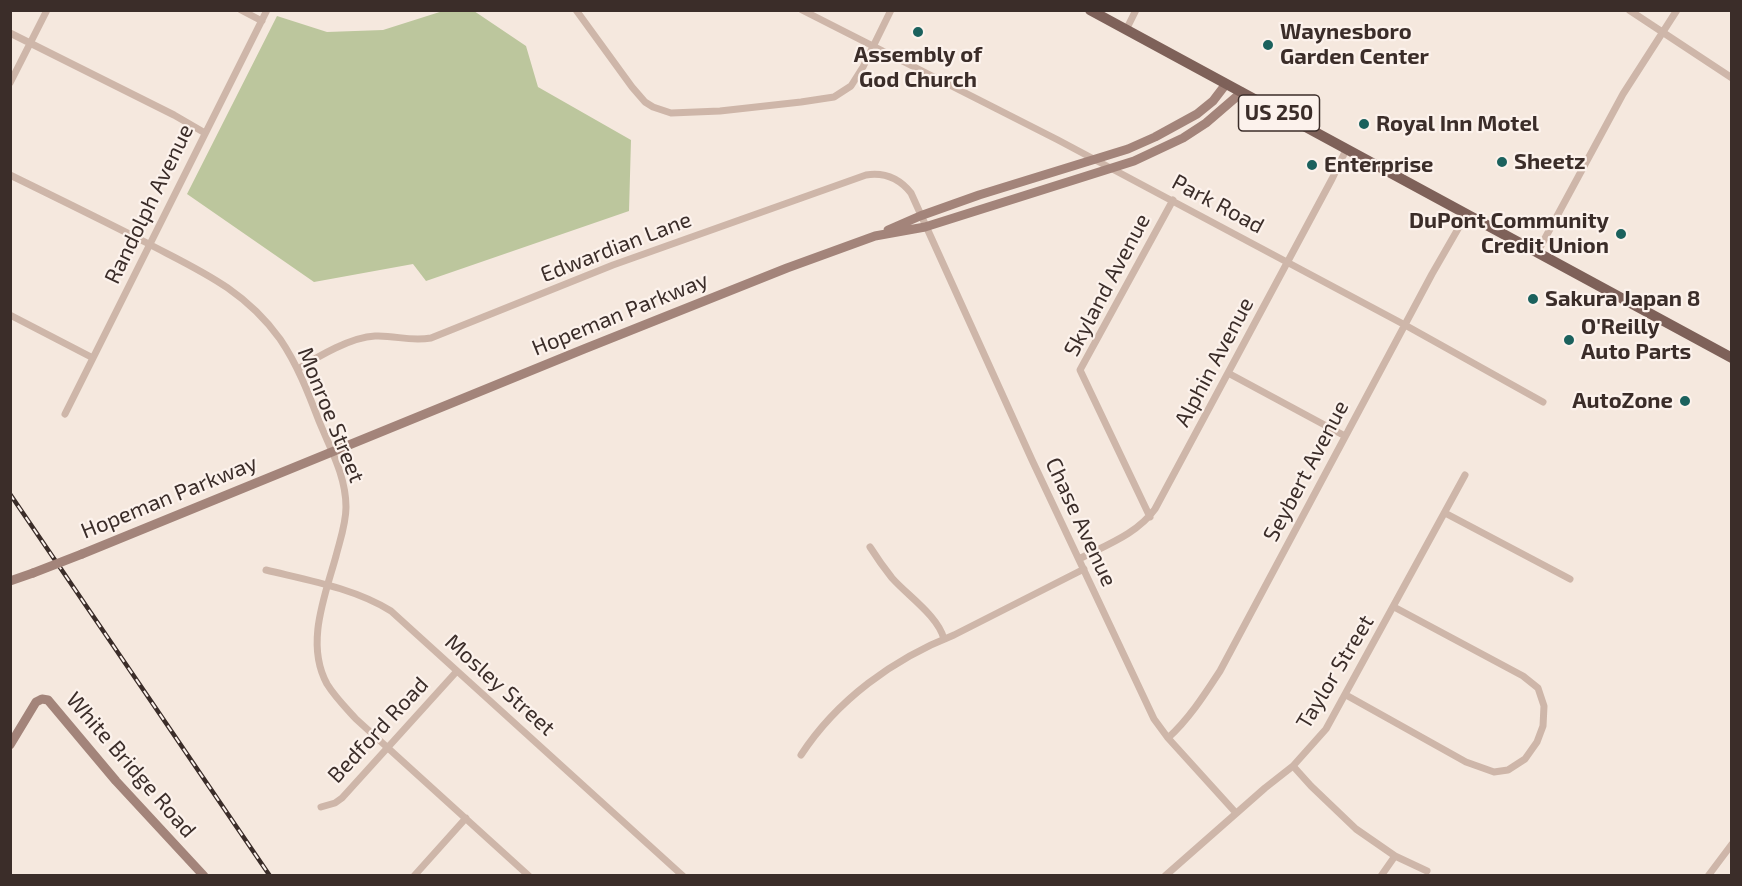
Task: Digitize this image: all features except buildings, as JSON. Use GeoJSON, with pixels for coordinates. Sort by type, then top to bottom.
{"type":"FeatureCollection","features":[{"type":"Feature","properties":{"kind":"main road","name":"US 250"},"geometry":{"type":"LineString","coordinates":[[1090,10],[1731,358]]}},
{"type":"Feature","properties":{"kind":"main road"},"geometry":{"type":"LineString","coordinates":[[875,236],[920,216],[980,195],[1128,149],[1155,138],[1182,123],[1213,101],[1226,84]]}},
{"type":"Feature","properties":{"kind":"main road","name":"Hopeman Parkway"},"geometry":{"type":"LineString","coordinates":[[10,581],[82,554],[787,268],[875,236],[925,227],[1134,161],[1183,138],[1206,123],[1242,92]]}},
{"type":"Feature","properties":{"kind":"main road","name":"White Bridge Road"},"geometry":{"type":"LineString","coordinates":[[10,745],[36,702],[42,699],[48,700],[116,781],[204,876]]}},
{"type":"Feature","properties":{"kind":"street"},"geometry":{"type":"LineString","coordinates":[[10,83],[47,10]]}},
{"type":"Feature","properties":{"kind":"street"},"geometry":{"type":"LineString","coordinates":[[241,10],[261,21]]}},
{"type":"Feature","properties":{"kind":"street","name":"Randolph Avenue"},"geometry":{"type":"LineString","coordinates":[[65,414],[267,10]]}},
{"type":"Feature","properties":{"kind":"street"},"geometry":{"type":"LineString","coordinates":[[576,10],[645,102],[670,113],[815,101],[834,97],[851,86],[891,10]]}},
{"type":"Feature","properties":{"kind":"street","name":"Park Road"},"geometry":{"type":"LineString","coordinates":[[802,10],[1096,159],[1543,402]]}},
{"type":"Feature","properties":{"kind":"street"},"geometry":{"type":"LineString","coordinates":[[1126,30],[1136,10]]}},
{"type":"Feature","properties":{"kind":"street"},"geometry":{"type":"LineString","coordinates":[[1629,10],[1731,78]]}},
{"type":"Feature","properties":{"kind":"street"},"geometry":{"type":"LineString","coordinates":[[1537,253],[1623,94],[1677,10]]}},
{"type":"Feature","properties":{"kind":"street"},"geometry":{"type":"LineString","coordinates":[[10,33],[174,115],[205,133]]}},
{"type":"Feature","properties":{"kind":"street","name":"Alphin Avenue"},"geometry":{"type":"LineString","coordinates":[[1079,559],[1135,530],[1150,517],[1346,150]]}},
{"type":"Feature","properties":{"kind":"street","name":"Edwardian Lane"},"geometry":{"type":"LineString","coordinates":[[298,369],[363,338],[384,336],[414,340],[431,338],[613,265],[867,176],[885,174],[902,183],[910,193],[925,227]]}},
{"type":"Feature","properties":{"kind":"street","name":"Monroe Street"},"geometry":{"type":"LineString","coordinates":[[10,175],[199,269],[234,291],[262,317],[279,338],[298,369],[344,486],[346,507],[343,529],[322,609],[317,642],[318,659],[323,675],[346,708],[529,876]]}},
{"type":"Feature","properties":{"kind":"street","name":"Skyland Avenue"},"geometry":{"type":"LineString","coordinates":[[1150,517],[1080,370],[1173,200]]}},
{"type":"Feature","properties":{"kind":"street","name":"Seybert Avenue"},"geometry":{"type":"LineString","coordinates":[[1168,738],[1202,699],[1220,670],[1466,214]]}},
{"type":"Feature","properties":{"kind":"street","name":"Chase Avenue"},"geometry":{"type":"LineString","coordinates":[[925,227],[1145,703],[1168,738],[1236,813]]}},
{"type":"Feature","properties":{"kind":"street"},"geometry":{"type":"LineString","coordinates":[[10,315],[93,358]]}},
{"type":"Feature","properties":{"kind":"street"},"geometry":{"type":"LineString","coordinates":[[1228,374],[1346,436]]}},
{"type":"Feature","properties":{"kind":"street","name":"Taylor Street"},"geometry":{"type":"LineString","coordinates":[[1165,876],[1293,766],[1326,729],[1466,475]]}},
{"type":"Feature","properties":{"kind":"street"},"geometry":{"type":"LineString","coordinates":[[1445,513],[1570,579]]}},
{"type":"Feature","properties":{"kind":"street"},"geometry":{"type":"LineString","coordinates":[[870,547],[892,578],[933,619],[944,639]]}},
{"type":"Feature","properties":{"kind":"street"},"geometry":{"type":"LineString","coordinates":[[801,755],[823,726],[863,687],[895,665],[1084,569]]}},
{"type":"Feature","properties":{"kind":"street","name":"Mosley Street"},"geometry":{"type":"LineString","coordinates":[[266,570],[368,599],[391,611],[683,876]]}},
{"type":"Feature","properties":{"kind":"street"},"geometry":{"type":"LineString","coordinates":[[1346,695],[1466,762],[1494,772],[1508,770],[1525,759],[1538,742],[1544,726],[1544,706],[1538,688],[1523,676],[1394,608]]}},
{"type":"Feature","properties":{"kind":"street","name":"Bedford Road"},"geometry":{"type":"LineString","coordinates":[[321,807],[342,798],[458,671]]}},
{"type":"Feature","properties":{"kind":"street"},"geometry":{"type":"LineString","coordinates":[[1293,766],[1356,829],[1395,856],[1426,871]]}},
{"type":"Feature","properties":{"kind":"street"},"geometry":{"type":"LineString","coordinates":[[414,876],[466,818]]}},
{"type":"Feature","properties":{"kind":"street"},"geometry":{"type":"LineString","coordinates":[[1708,876],[1731,844]]}},
{"type":"Feature","properties":{"kind":"street"},"geometry":{"type":"LineString","coordinates":[[1381,876],[1395,856]]}},
{"type":"Feature","properties":{"kind":"green space"},"geometry":{"type":"Polygon","coordinates":[[[446,10],[474,11],[526,46],[538,87],[631,140],[629,211],[426,281],[413,264],[314,282],[187,194],[277,16],[327,32],[383,30],[446,10]]]}},
{"type":"Feature","properties":{"kind":"railway"},"geometry":{"type":"LineString","coordinates":[[10,494],[270,876]]}},
{"type":"Feature","properties":{"kind":"place","name":"Assembly of God Church"},"geometry":{"type":"Point","coordinates":[918,32]}},
{"type":"Feature","properties":{"kind":"place","name":"Waynesboro Garden Center"},"geometry":{"type":"Point","coordinates":[1268,45]}},
{"type":"Feature","properties":{"kind":"place","name":"Royal Inn Motel"},"geometry":{"type":"Point","coordinates":[1364,124]}},
{"type":"Feature","properties":{"kind":"place","name":"Sheetz"},"geometry":{"type":"Point","coordinates":[1502,162]}},
{"type":"Feature","properties":{"kind":"place","name":"Enterprise"},"geometry":{"type":"Point","coordinates":[1312,165]}},
{"type":"Feature","properties":{"kind":"place","name":"DuPont Community Credit Union"},"geometry":{"type":"Point","coordinates":[1621,234]}},
{"type":"Feature","properties":{"kind":"place","name":"Sakura Japan 8"},"geometry":{"type":"Point","coordinates":[1533,299]}},
{"type":"Feature","properties":{"kind":"place","name":"O'Reilly Auto Parts"},"geometry":{"type":"Point","coordinates":[1569,340]}},
{"type":"Feature","properties":{"kind":"place","name":"AutoZone"},"geometry":{"type":"Point","coordinates":[1685,401]}}]}
